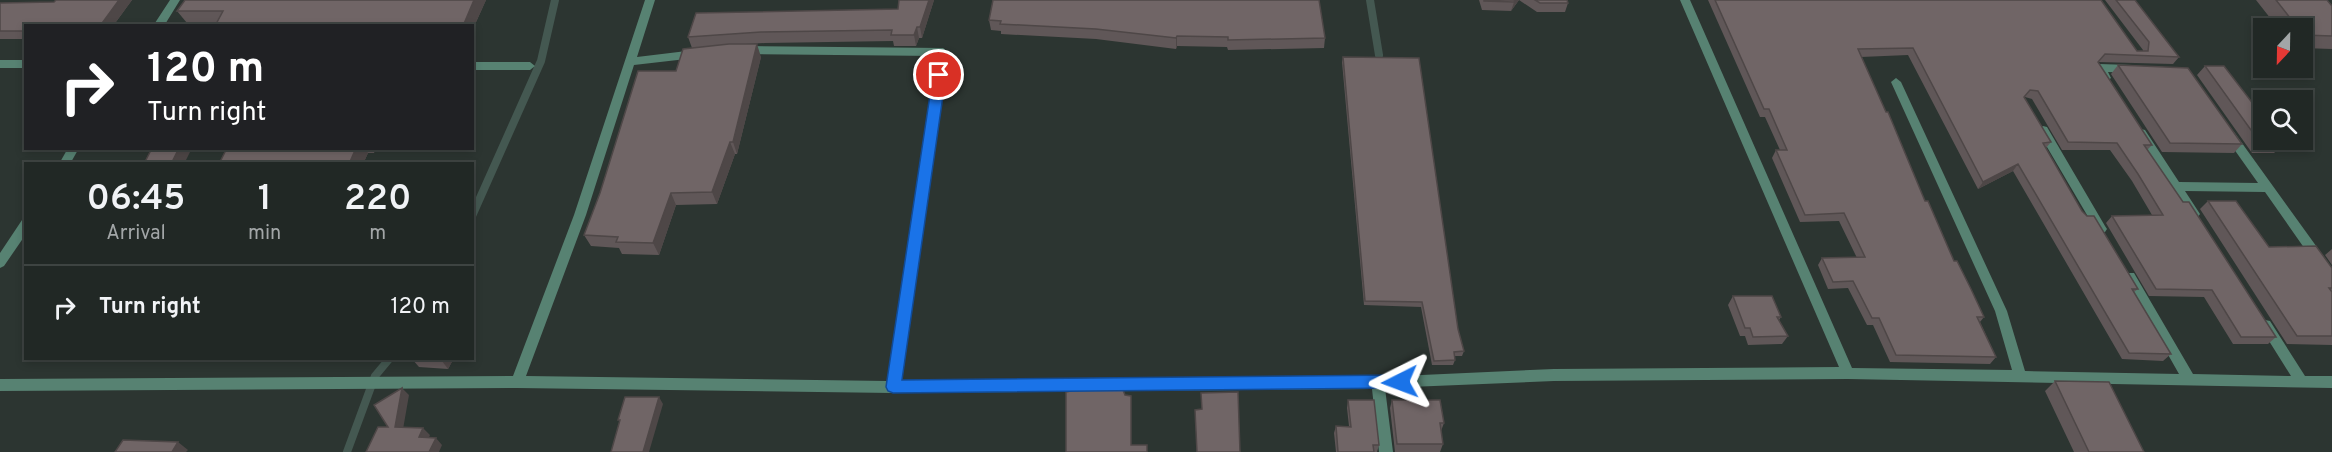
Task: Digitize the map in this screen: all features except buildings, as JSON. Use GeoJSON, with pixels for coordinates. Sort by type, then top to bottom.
{"type":"FeatureCollection","features":[{"type":"Feature","properties":{"kind":"street"},"geometry":{"type":"LineString","coordinates":[[159,24],[175,0]]}},
{"type":"Feature","properties":{"kind":"street"},"geometry":{"type":"LineString","coordinates":[[517,382],[580,215],[650,0]]}},
{"type":"Feature","properties":{"kind":"street"},"geometry":{"type":"LineString","coordinates":[[1685,0],[1848,374]]}},
{"type":"Feature","properties":{"kind":"street"},"geometry":{"type":"LineString","coordinates":[[733,50],[943,52],[893,387]]}},
{"type":"Feature","properties":{"kind":"street"},"geometry":{"type":"LineString","coordinates":[[629,62],[710,52]]}},
{"type":"Feature","properties":{"kind":"street"},"geometry":{"type":"LineString","coordinates":[[0,64],[24,64]]}},
{"type":"Feature","properties":{"kind":"street"},"geometry":{"type":"LineString","coordinates":[[474,66],[530,66]]}},
{"type":"Feature","properties":{"kind":"street"},"geometry":{"type":"LineString","coordinates":[[2112,87],[2099,68],[2142,69]]}},
{"type":"Feature","properties":{"kind":"street"},"geometry":{"type":"LineString","coordinates":[[1896,82],[2001,311],[2020,377]]}},
{"type":"Feature","properties":{"kind":"street"},"geometry":{"type":"LineString","coordinates":[[2038,123],[2105,236]]}},
{"type":"Feature","properties":{"kind":"street"},"geometry":{"type":"LineString","coordinates":[[2137,127],[2201,225]]}},
{"type":"Feature","properties":{"kind":"street"},"geometry":{"type":"LineString","coordinates":[[2226,129],[2332,278]]}},
{"type":"Feature","properties":{"kind":"street"},"geometry":{"type":"LineString","coordinates":[[2175,186],[2268,188]]}},
{"type":"Feature","properties":{"kind":"street"},"geometry":{"type":"LineString","coordinates":[[0,263],[24,226]]}},
{"type":"Feature","properties":{"kind":"street"},"geometry":{"type":"LineString","coordinates":[[2123,267],[2190,380]]}},
{"type":"Feature","properties":{"kind":"street"},"geometry":{"type":"LineString","coordinates":[[2258,313],[2302,382]]}},
{"type":"Feature","properties":{"kind":"street"},"geometry":{"type":"LineString","coordinates":[[0,385],[517,382],[893,387],[1378,383],[1554,375],[1848,374],[2332,382]]}},
{"type":"Feature","properties":{"kind":"street"},"geometry":{"type":"LineString","coordinates":[[1378,383],[1386,452]]}},
{"type":"Feature","properties":{"kind":"waterway"},"geometry":{"type":"LineString","coordinates":[[474,212],[541,61],[555,0]]}},
{"type":"Feature","properties":{"kind":"waterway"},"geometry":{"type":"LineString","coordinates":[[1370,0],[1379,55]]}},
{"type":"Feature","properties":{"kind":"waterway"},"geometry":{"type":"LineString","coordinates":[[347,452],[375,376],[388,360]]}},
{"type":"Feature","properties":{"kind":"route"},"geometry":{"type":"LineString","coordinates":[[939,75],[893,387],[1400,382]]}}]}
